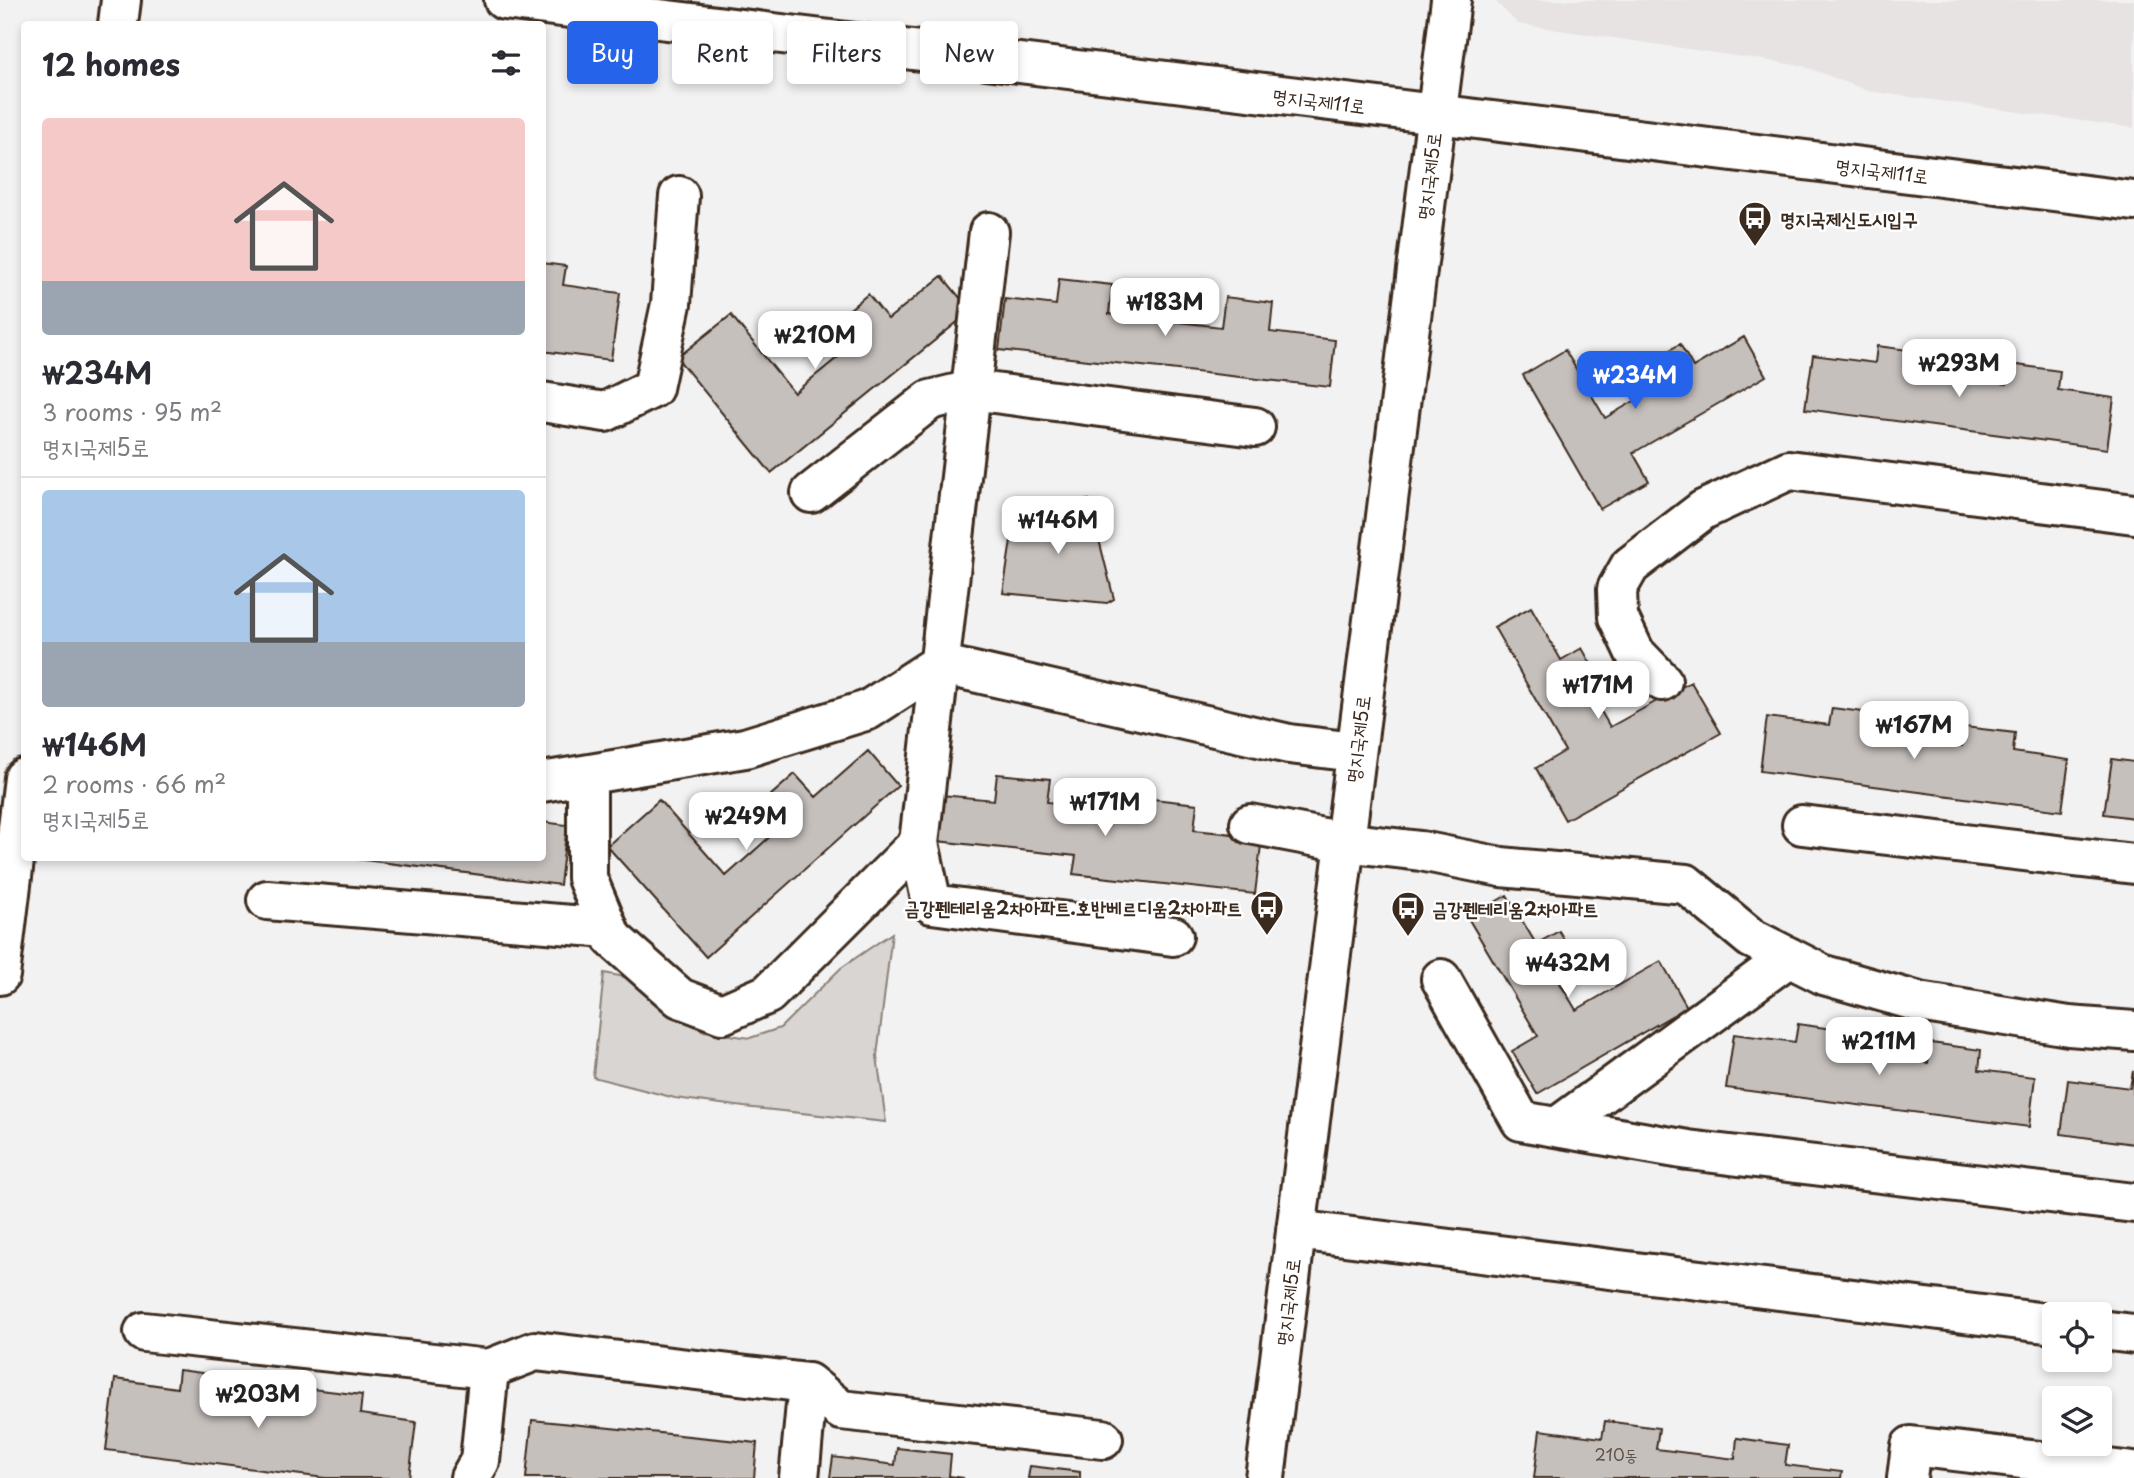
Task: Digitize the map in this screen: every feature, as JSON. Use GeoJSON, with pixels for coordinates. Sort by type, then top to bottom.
{"type":"FeatureCollection","features":[{"type":"Feature","properties":{"kind":"street"},"geometry":{"type":"LineString","coordinates":[[118,21],[121,0]]}},
{"type":"Feature","properties":{"kind":"street","name":"명지국제11로"},"geometry":{"type":"LineString","coordinates":[[505,0],[2134,201]]}},
{"type":"Feature","properties":{"kind":"street","name":"명지국제5로"},"geometry":{"type":"LineString","coordinates":[[1265,1478],[1451,0]]}},
{"type":"Feature","properties":{"kind":"street"},"geometry":{"type":"LineString","coordinates":[[546,403],[605,412],[653,388],[671,304],[679,195]]}},
{"type":"Feature","properties":{"kind":"street"},"geometry":{"type":"LineString","coordinates":[[989,232],[919,843],[932,904],[1173,936]]}},
{"type":"Feature","properties":{"kind":"street"},"geometry":{"type":"LineString","coordinates":[[811,493],[930,400],[971,390],[1255,427]]}},
{"type":"Feature","properties":{"kind":"street"},"geometry":{"type":"LineString","coordinates":[[1662,681],[1635,653],[1618,617],[1617,589],[1630,566],[1703,510],[1789,470],[2134,514]]}},
{"type":"Feature","properties":{"kind":"street"},"geometry":{"type":"LineString","coordinates":[[546,781],[745,748],[868,709],[939,664],[1289,744],[1355,752]]}},
{"type":"Feature","properties":{"kind":"street"},"geometry":{"type":"LineString","coordinates":[[587,775],[587,878],[612,938],[680,998],[722,1014],[768,994],[919,843]]}},
{"type":"Feature","properties":{"kind":"street"},"geometry":{"type":"LineString","coordinates":[[0,975],[21,803]]}},
{"type":"Feature","properties":{"kind":"street"},"geometry":{"type":"LineString","coordinates":[[1250,824],[1344,842],[1421,851],[1501,867],[1686,884],[1751,938],[1824,975],[1919,1002],[2069,1026],[2134,1031]]}},
{"type":"Feature","properties":{"kind":"street"},"geometry":{"type":"LineString","coordinates":[[1802,825],[2134,864]]}},
{"type":"Feature","properties":{"kind":"street"},"geometry":{"type":"LineString","coordinates":[[267,900],[608,928]]}},
{"type":"Feature","properties":{"kind":"street"},"geometry":{"type":"LineString","coordinates":[[1557,1127],[1788,957]]}},
{"type":"Feature","properties":{"kind":"street"},"geometry":{"type":"LineString","coordinates":[[1441,979],[1521,1121],[1688,1150],[2134,1203]]}},
{"type":"Feature","properties":{"kind":"street"},"geometry":{"type":"LineString","coordinates":[[1296,1230],[2042,1323]]}},
{"type":"Feature","properties":{"kind":"street"},"geometry":{"type":"LineString","coordinates":[[2112,1331],[2134,1334]]}},
{"type":"Feature","properties":{"kind":"street"},"geometry":{"type":"LineString","coordinates":[[144,1332],[489,1369],[535,1351],[808,1383],[841,1410],[1103,1439]]}},
{"type":"Feature","properties":{"kind":"street"},"geometry":{"type":"LineString","coordinates":[[470,1478],[480,1461],[489,1369]]}},
{"type":"Feature","properties":{"kind":"street"},"geometry":{"type":"LineString","coordinates":[[799,1478],[808,1383]]}},
{"type":"Feature","properties":{"kind":"street"},"geometry":{"type":"LineString","coordinates":[[1907,1478],[1911,1446],[2134,1472]]}},
{"type":"Feature","properties":{"kind":"shaded area"},"geometry":{"type":"Polygon","coordinates":[[[1494,0],[2134,0],[2134,128],[1868,91],[1803,66],[1518,24],[1494,0]]]}},
{"type":"Feature","properties":{"kind":"shaded area"},"geometry":{"type":"Polygon","coordinates":[[[892,933],[877,1056],[886,1122],[675,1098],[593,1077],[604,973],[635,979],[662,1009],[704,1031],[750,1038],[780,1028],[841,968],[892,933]]]}},
{"type":"Feature","properties":{"kind":"building"},"geometry":{"type":"Polygon","coordinates":[[[546,264],[566,266],[563,285],[620,293],[611,360],[546,352],[546,264]]]}},
{"type":"Feature","properties":{"kind":"building"},"geometry":{"type":"Polygon","coordinates":[[[942,276],[971,311],[771,473],[677,358],[731,315],[794,393],[843,353],[825,330],[868,294],[888,319],[942,276]]]}},
{"type":"Feature","properties":{"kind":"building"},"geometry":{"type":"Polygon","coordinates":[[[1059,279],[1112,285],[1109,314],[1221,327],[1225,297],[1273,303],[1270,332],[1335,340],[1330,387],[999,350],[1005,299],[1056,305],[1059,279]]]}},
{"type":"Feature","properties":{"kind":"building"},"geometry":{"type":"Polygon","coordinates":[[[1744,337],[1766,376],[1633,453],[1649,481],[1600,509],[1523,375],[1565,350],[1605,418],[1648,393],[1635,370],[1680,344],[1693,367],[1744,337]]]}},
{"type":"Feature","properties":{"kind":"building"},"geometry":{"type":"Polygon","coordinates":[[[1877,346],[1932,353],[1929,374],[2007,384],[2010,364],[2060,371],[2058,390],[2114,398],[2107,449],[1805,409],[1813,355],[1875,363],[1877,346]]]}},
{"type":"Feature","properties":{"kind":"building"},"geometry":{"type":"Polygon","coordinates":[[[1089,500],[1114,599],[1107,603],[1003,593],[1015,514],[1089,500]]]}},
{"type":"Feature","properties":{"kind":"building"},"geometry":{"type":"Polygon","coordinates":[[[1531,607],[1561,660],[1582,648],[1608,694],[1595,701],[1610,727],[1691,682],[1721,733],[1565,820],[1536,768],[1565,751],[1494,627],[1531,607]]]}},
{"type":"Feature","properties":{"kind":"building"},"geometry":{"type":"Polygon","coordinates":[[[1832,708],[1887,715],[1884,736],[1962,746],[1965,727],[2015,733],[2013,752],[2069,760],[2062,811],[1760,771],[1767,717],[1829,725],[1832,708]]]}},
{"type":"Feature","properties":{"kind":"building"},"geometry":{"type":"Polygon","coordinates":[[[868,751],[898,786],[706,957],[607,846],[659,800],[726,876],[773,834],[753,811],[795,774],[816,797],[868,751]]]}},
{"type":"Feature","properties":{"kind":"building"},"geometry":{"type":"Polygon","coordinates":[[[2112,759],[2134,762],[2134,818],[2104,814],[2112,759]]]}},
{"type":"Feature","properties":{"kind":"building"},"geometry":{"type":"Polygon","coordinates":[[[997,774],[1050,779],[1047,802],[1081,806],[1080,817],[1142,823],[1145,798],[1197,804],[1194,830],[1262,837],[1255,894],[1073,874],[1076,856],[937,841],[942,795],[994,800],[997,774]]]}},
{"type":"Feature","properties":{"kind":"building"},"geometry":{"type":"Polygon","coordinates":[[[546,822],[567,825],[560,885],[372,861],[546,861],[546,822]]]}},
{"type":"Feature","properties":{"kind":"building"},"geometry":{"type":"Polygon","coordinates":[[[1507,895],[1536,944],[1559,931],[1582,970],[1560,983],[1576,1010],[1661,961],[1687,1007],[1537,1094],[1512,1051],[1538,1036],[1468,918],[1507,895]]]}},
{"type":"Feature","properties":{"kind":"building"},"geometry":{"type":"Polygon","coordinates":[[[1798,1024],[1853,1032],[1850,1053],[1928,1063],[1931,1043],[1981,1050],[1979,1070],[2035,1077],[2029,1127],[1726,1088],[1734,1034],[1795,1042],[1798,1024]]]}},
{"type":"Feature","properties":{"kind":"building"},"geometry":{"type":"Polygon","coordinates":[[[2133,1071],[2134,1144],[2061,1134],[2068,1080],[2130,1088],[2133,1071]]]}},
{"type":"Feature","properties":{"kind":"building"},"geometry":{"type":"Polygon","coordinates":[[[179,1370],[233,1377],[231,1398],[309,1409],[312,1389],[362,1395],[360,1414],[416,1422],[409,1478],[325,1478],[106,1450],[115,1379],[177,1388],[179,1370]]]}},
{"type":"Feature","properties":{"kind":"building"},"geometry":{"type":"Polygon","coordinates":[[[532,1420],[757,1443],[754,1478],[526,1478],[532,1420]]]}},
{"type":"Feature","properties":{"kind":"building"},"geometry":{"type":"Polygon","coordinates":[[[1605,1421],[1659,1428],[1656,1449],[1735,1459],[1737,1438],[1788,1445],[1785,1465],[1842,1472],[1841,1478],[1534,1478],[1540,1430],[1602,1438],[1605,1421]]]}},
{"type":"Feature","properties":{"kind":"building"},"geometry":{"type":"Polygon","coordinates":[[[897,1448],[951,1454],[949,1476],[964,1478],[830,1478],[833,1457],[895,1465],[897,1448]]]}},
{"type":"Feature","properties":{"kind":"building"},"geometry":{"type":"Polygon","coordinates":[[[1030,1466],[1080,1472],[1080,1478],[1028,1478],[1030,1466]]]}},
{"type":"Feature","properties":{"kind":"place","name":"명지국제신도시입구"},"geometry":{"type":"Point","coordinates":[1755,248]}},
{"type":"Feature","properties":{"kind":"place","name":"금강펜테리움2차아파트.호반베르디움2차아파트"},"geometry":{"type":"Point","coordinates":[1267,937]}},
{"type":"Feature","properties":{"kind":"place","name":"금강펜테리움2차아파트"},"geometry":{"type":"Point","coordinates":[1408,938]}}]}
